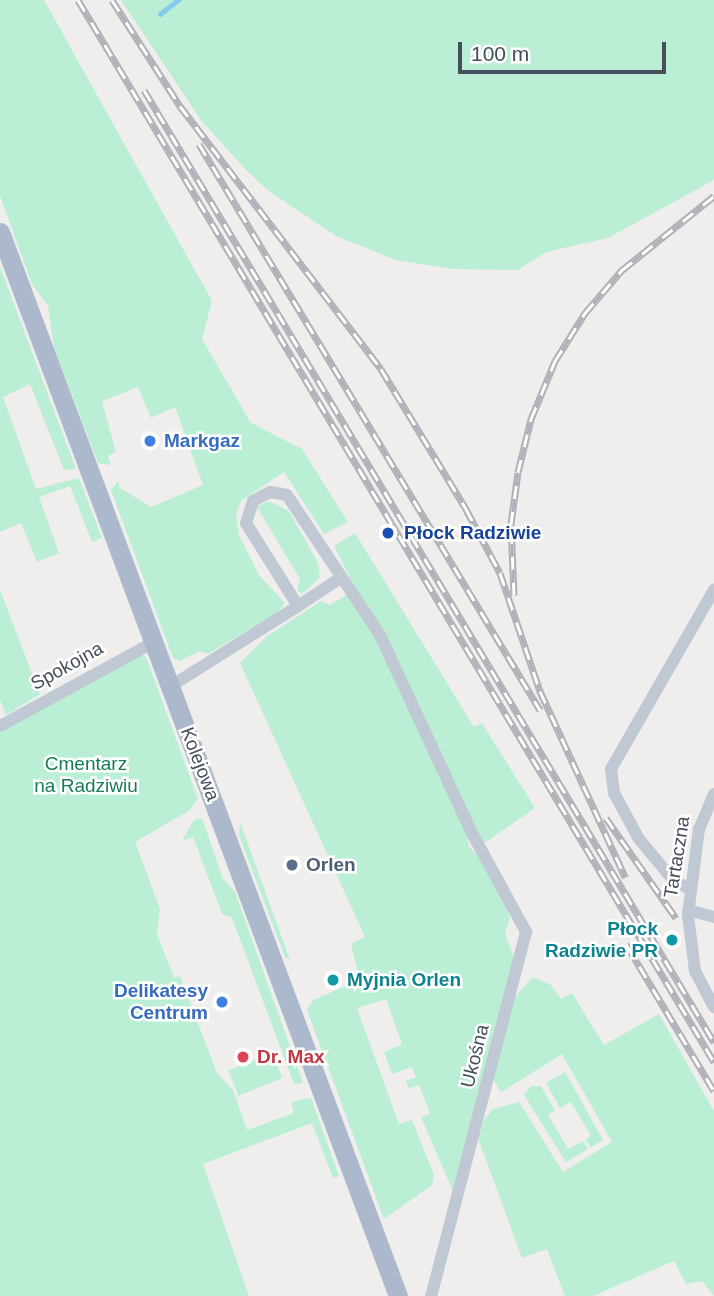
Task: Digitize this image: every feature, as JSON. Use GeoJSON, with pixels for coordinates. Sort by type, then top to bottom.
{"type":"FeatureCollection","features":[{"type":"Feature","properties":{"kind":"main road","name":"Kolejowa"},"geometry":{"type":"LineString","coordinates":[[0,232],[398,1296]]}},
{"type":"Feature","properties":{"kind":"street","name":"Ukośna"},"geometry":{"type":"LineString","coordinates":[[298,606],[249,530],[246,515],[253,501],[270,492],[287,495],[339,579],[380,635],[473,835],[526,932],[431,1296]]}},
{"type":"Feature","properties":{"kind":"street"},"geometry":{"type":"LineString","coordinates":[[170,686],[339,579]]}},
{"type":"Feature","properties":{"kind":"street"},"geometry":{"type":"LineString","coordinates":[[690,889],[674,881],[639,839],[614,793],[611,769],[714,590]]}},
{"type":"Feature","properties":{"kind":"street","name":"Spokojna"},"geometry":{"type":"LineString","coordinates":[[0,726],[154,642]]}},
{"type":"Feature","properties":{"kind":"street","name":"Tartaczna"},"geometry":{"type":"LineString","coordinates":[[714,794],[703,811],[688,910],[695,971],[714,1007]]}},
{"type":"Feature","properties":{"kind":"street"},"geometry":{"type":"LineString","coordinates":[[688,910],[714,917]]}},
{"type":"Feature","properties":{"kind":"green space"},"geometry":{"type":"Polygon","coordinates":[[[0,0],[44,0],[212,301],[202,339],[251,423],[302,449],[348,522],[324,534],[284,472],[241,501],[236,514],[239,535],[259,575],[285,603],[277,613],[208,654],[200,651],[180,661],[173,658],[111,490],[118,481],[120,488],[151,507],[203,485],[175,407],[151,418],[138,387],[102,401],[116,452],[108,456],[111,465],[98,463],[54,348],[48,306],[32,284],[0,196],[0,0]]]}},
{"type":"Feature","properties":{"kind":"green space"},"geometry":{"type":"Polygon","coordinates":[[[121,0],[714,0],[714,180],[608,238],[546,252],[518,270],[453,269],[396,260],[336,236],[270,192],[247,171],[201,120],[121,0]]]}},
{"type":"Feature","properties":{"kind":"green space"},"geometry":{"type":"Polygon","coordinates":[[[0,267],[76,469],[64,470],[30,384],[3,397],[36,489],[79,478],[102,538],[92,542],[70,486],[39,497],[59,553],[37,562],[21,523],[0,532],[0,267]]]}},
{"type":"Feature","properties":{"kind":"green space"},"geometry":{"type":"Polygon","coordinates":[[[269,501],[289,511],[318,563],[320,577],[302,594],[297,590],[300,579],[257,507],[269,501]]]}},
{"type":"Feature","properties":{"kind":"green space"},"geometry":{"type":"Polygon","coordinates":[[[355,533],[474,727],[482,723],[535,808],[486,842],[481,841],[334,546],[355,533]]]}},
{"type":"Feature","properties":{"kind":"green space"},"geometry":{"type":"Polygon","coordinates":[[[0,590],[40,694],[6,715],[0,700],[0,590]]]}},
{"type":"Feature","properties":{"kind":"green space"},"geometry":{"type":"Polygon","coordinates":[[[348,594],[374,632],[463,818],[469,847],[484,861],[503,900],[510,917],[505,934],[515,959],[455,1196],[421,1117],[430,1114],[419,1085],[409,1089],[406,1081],[416,1077],[412,1067],[392,1074],[384,1052],[402,1044],[386,999],[357,1008],[399,1124],[412,1120],[434,1175],[432,1185],[384,1219],[307,1010],[313,1000],[360,980],[351,944],[365,937],[240,663],[266,637],[321,601],[330,605],[348,594]]]}},
{"type":"Feature","properties":{"kind":"green space","name":"Cmentarz na Radziwiu"},"geometry":{"type":"Polygon","coordinates":[[[141,654],[146,657],[198,799],[190,810],[135,842],[160,909],[157,934],[174,978],[180,976],[217,1073],[233,1090],[247,1130],[294,1113],[291,1102],[311,1098],[339,1176],[333,1178],[312,1123],[203,1164],[249,1296],[0,1296],[0,732],[141,654]]]}},
{"type":"Feature","properties":{"kind":"green space"},"geometry":{"type":"Polygon","coordinates":[[[202,818],[223,879],[235,892],[303,1083],[294,1084],[232,918],[222,914],[193,837],[182,841],[194,820],[202,818]]]}},
{"type":"Feature","properties":{"kind":"green space"},"geometry":{"type":"Polygon","coordinates":[[[240,822],[290,960],[285,957],[239,835],[240,822]]]}},
{"type":"Feature","properties":{"kind":"green space"},"geometry":{"type":"Polygon","coordinates":[[[533,977],[551,985],[561,999],[572,993],[604,1045],[659,1014],[714,1111],[714,1296],[702,1281],[686,1284],[674,1261],[593,1296],[565,1296],[547,1249],[522,1258],[478,1138],[484,1120],[493,1109],[519,1102],[563,1172],[612,1142],[562,1054],[501,1092],[493,1079],[514,998],[533,977]]]}},
{"type":"Feature","properties":{"kind":"green space"},"geometry":{"type":"Polygon","coordinates":[[[272,1053],[282,1078],[239,1096],[228,1071],[272,1053]]]}},
{"type":"Feature","properties":{"kind":"green space"},"geometry":{"type":"Polygon","coordinates":[[[565,1072],[603,1140],[590,1148],[586,1139],[591,1136],[571,1102],[560,1108],[546,1083],[565,1072]]]}},
{"type":"Feature","properties":{"kind":"green space"},"geometry":{"type":"Polygon","coordinates":[[[531,1086],[541,1086],[555,1111],[548,1115],[568,1149],[583,1141],[588,1149],[566,1162],[524,1095],[531,1086]]]}},
{"type":"Feature","properties":{"kind":"waterway"},"geometry":{"type":"LineString","coordinates":[[160,14],[178,0]]}},
{"type":"Feature","properties":{"kind":"railway"},"geometry":{"type":"LineString","coordinates":[[78,0],[714,1062]]}},
{"type":"Feature","properties":{"kind":"railway"},"geometry":{"type":"LineString","coordinates":[[112,0],[180,106],[381,369],[466,509],[500,573],[540,691],[625,877]]}},
{"type":"Feature","properties":{"kind":"railway"},"geometry":{"type":"LineString","coordinates":[[144,90],[714,1042]]}},
{"type":"Feature","properties":{"kind":"railway"},"geometry":{"type":"LineString","coordinates":[[199,144],[540,710]]}},
{"type":"Feature","properties":{"kind":"railway"},"geometry":{"type":"LineString","coordinates":[[514,595],[511,524],[518,472],[531,419],[555,361],[585,313],[622,270],[714,196]]}},
{"type":"Feature","properties":{"kind":"railway"},"geometry":{"type":"LineString","coordinates":[[606,818],[676,918]]}},
{"type":"Feature","properties":{"kind":"railway"},"geometry":{"type":"LineString","coordinates":[[626,944],[714,1091]]}},
{"type":"Feature","properties":{"kind":"place","name":"Markgaz"},"geometry":{"type":"Point","coordinates":[150,441]}},
{"type":"Feature","properties":{"kind":"place","name":"Płock Radziwie"},"geometry":{"type":"Point","coordinates":[388,533]}},
{"type":"Feature","properties":{"kind":"place","name":"Orlen"},"geometry":{"type":"Point","coordinates":[292,865]}},
{"type":"Feature","properties":{"kind":"place","name":"Płock Radziwie PR"},"geometry":{"type":"Point","coordinates":[672,940]}},
{"type":"Feature","properties":{"kind":"place","name":"Myjnia Orlen"},"geometry":{"type":"Point","coordinates":[333,980]}},
{"type":"Feature","properties":{"kind":"place","name":"Delikatesy Centrum"},"geometry":{"type":"Point","coordinates":[222,1002]}},
{"type":"Feature","properties":{"kind":"place","name":"Dr. Max"},"geometry":{"type":"Point","coordinates":[243,1057]}}]}
